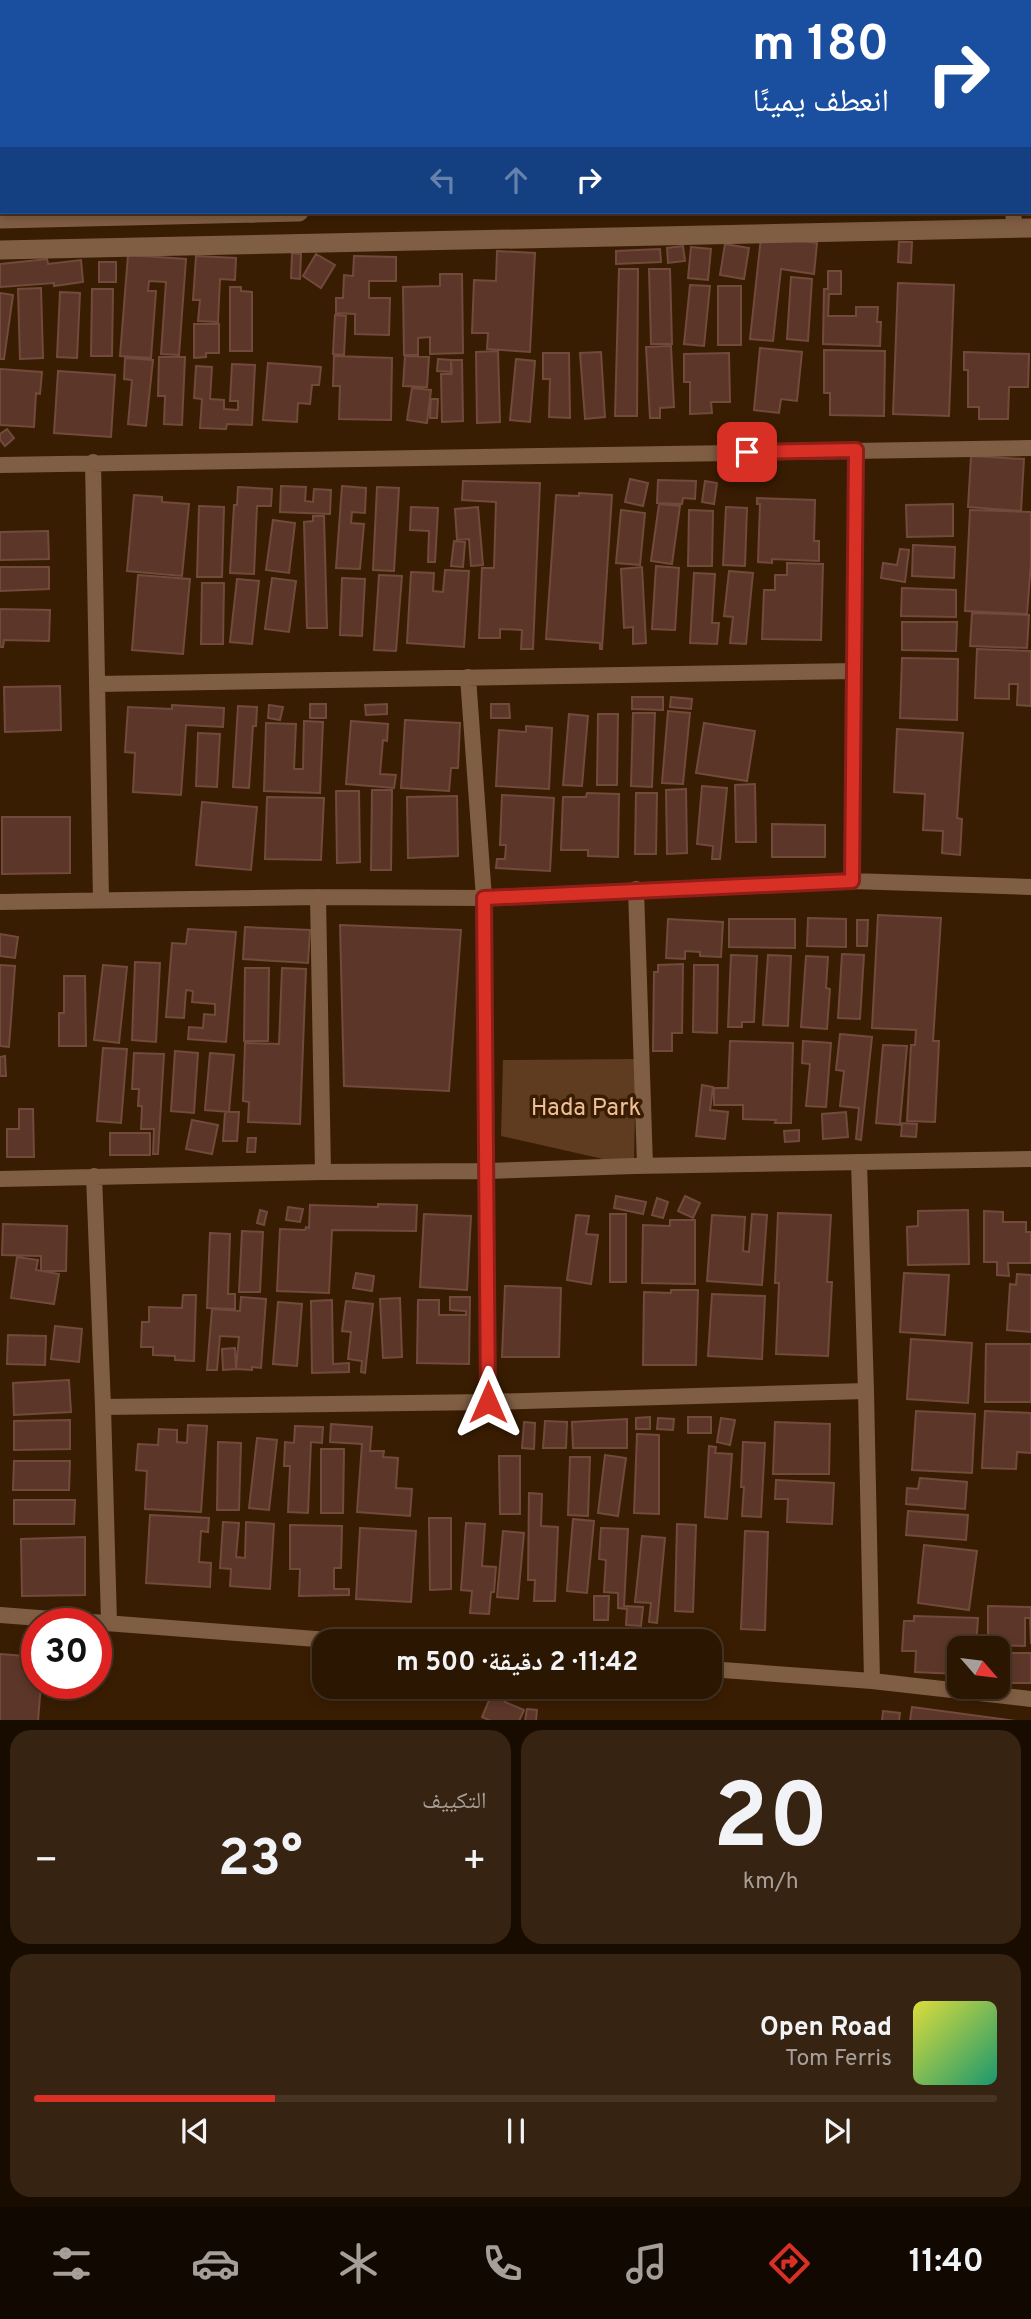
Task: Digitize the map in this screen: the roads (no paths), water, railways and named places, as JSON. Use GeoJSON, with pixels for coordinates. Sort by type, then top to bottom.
{"type":"FeatureCollection","features":[{"type":"Feature","properties":{"kind":"street"},"geometry":{"type":"LineString","coordinates":[[0,219],[194,214]]}},
{"type":"Feature","properties":{"kind":"street"},"geometry":{"type":"LineString","coordinates":[[0,250],[1019,223]]}},
{"type":"Feature","properties":{"kind":"street"},"geometry":{"type":"LineString","coordinates":[[0,465],[1031,448]]}},
{"type":"Feature","properties":{"kind":"street"},"geometry":{"type":"LineString","coordinates":[[852,881],[856,450]]}},
{"type":"Feature","properties":{"kind":"street"},"geometry":{"type":"LineString","coordinates":[[93,462],[101,900]]}},
{"type":"Feature","properties":{"kind":"street"},"geometry":{"type":"LineString","coordinates":[[98,684],[855,671]]}},
{"type":"Feature","properties":{"kind":"street"},"geometry":{"type":"LineString","coordinates":[[468,677],[484,898],[488,1402]]}},
{"type":"Feature","properties":{"kind":"street"},"geometry":{"type":"LineString","coordinates":[[0,902],[317,897],[484,898],[852,881],[1031,887]]}},
{"type":"Feature","properties":{"kind":"street"},"geometry":{"type":"LineString","coordinates":[[636,889],[645,1166]]}},
{"type":"Feature","properties":{"kind":"street"},"geometry":{"type":"LineString","coordinates":[[317,897],[323,1172]]}},
{"type":"Feature","properties":{"kind":"street"},"geometry":{"type":"LineString","coordinates":[[0,1179],[1031,1159]]}},
{"type":"Feature","properties":{"kind":"street"},"geometry":{"type":"LineString","coordinates":[[859,1162],[872,1681]]}},
{"type":"Feature","properties":{"kind":"street"},"geometry":{"type":"LineString","coordinates":[[94,1176],[109,1608]]}},
{"type":"Feature","properties":{"kind":"street"},"geometry":{"type":"LineString","coordinates":[[103,1407],[488,1402],[866,1391]]}},
{"type":"Feature","properties":{"kind":"street"},"geometry":{"type":"LineString","coordinates":[[0,1615],[21,1616]]}},
{"type":"Feature","properties":{"kind":"street"},"geometry":{"type":"LineString","coordinates":[[112,1622],[312,1639]]}},
{"type":"Feature","properties":{"kind":"street"},"geometry":{"type":"LineString","coordinates":[[722,1670],[872,1681],[1031,1699]]}},
{"type":"Feature","properties":{"kind":"park label","name":"Hada Park"},"geometry":{"type":"Point","coordinates":[586,1107]}}]}
